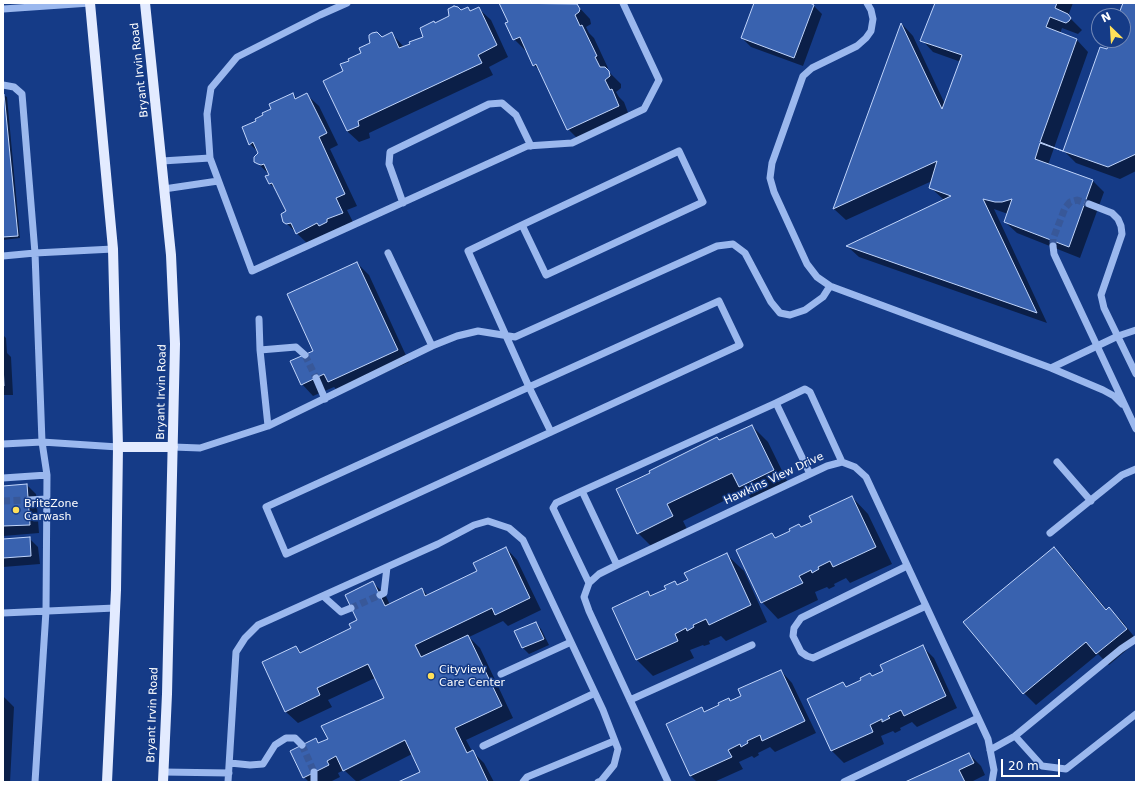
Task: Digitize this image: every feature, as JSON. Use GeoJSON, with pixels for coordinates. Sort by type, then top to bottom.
{"type":"FeatureCollection","features":[{"type":"Feature","properties":{"kind":"main road"},"geometry":{"type":"LineString","coordinates":[[90,3],[113,249],[118,447],[115,608],[107,782]]}},
{"type":"Feature","properties":{"kind":"main road","name":"Bryant Irvin Road"},"geometry":{"type":"LineString","coordinates":[[145,3],[171,255],[175,344],[167,694],[163,777]]}},
{"type":"Feature","properties":{"kind":"main road"},"geometry":{"type":"LineString","coordinates":[[118,447],[173,447]]}},
{"type":"Feature","properties":{"kind":"street"},"geometry":{"type":"LineString","coordinates":[[3,9],[90,3]]}},
{"type":"Feature","properties":{"kind":"street"},"geometry":{"type":"LineString","coordinates":[[345,4],[313,18],[237,56],[211,88],[207,114],[210,158],[252,271],[527,146],[572,143],[644,109],[659,80],[623,3]]}},
{"type":"Feature","properties":{"kind":"street"},"geometry":{"type":"LineString","coordinates":[[867,3],[871,10],[873,19],[871,32],[857,46],[812,68],[803,76],[772,163],[770,178],[774,192],[807,264],[817,277],[830,286],[1051,368],[1114,396],[1130,417]]}},
{"type":"Feature","properties":{"kind":"street"},"geometry":{"type":"LineString","coordinates":[[3,84],[14,86],[22,94],[35,253],[42,442],[48,475],[46,611],[35,782]]}},
{"type":"Feature","properties":{"kind":"street"},"geometry":{"type":"LineString","coordinates":[[403,203],[389,164],[390,152],[489,104],[502,103],[516,115],[530,146]]}},
{"type":"Feature","properties":{"kind":"street"},"geometry":{"type":"LineString","coordinates":[[522,225],[546,275],[703,202],[679,151],[522,225],[468,251],[551,432]]}},
{"type":"Feature","properties":{"kind":"street"},"geometry":{"type":"LineString","coordinates":[[162,162],[210,158]]}},
{"type":"Feature","properties":{"kind":"street"},"geometry":{"type":"LineString","coordinates":[[164,189],[218,181]]}},
{"type":"Feature","properties":{"kind":"street"},"geometry":{"type":"LineString","coordinates":[[1089,204],[1112,213],[1118,219],[1121,226],[1122,234],[1101,295],[1104,308],[1136,374]]}},
{"type":"Feature","properties":{"kind":"street"},"geometry":{"type":"LineString","coordinates":[[173,447],[200,448],[268,426],[432,346],[457,336],[478,331],[515,337],[718,246],[733,244],[745,252],[771,302],[780,312],[790,315],[805,310],[823,297],[830,286]]}},
{"type":"Feature","properties":{"kind":"street"},"geometry":{"type":"LineString","coordinates":[[1053,246],[1054,254],[1136,428]]}},
{"type":"Feature","properties":{"kind":"street"},"geometry":{"type":"LineString","coordinates":[[3,256],[113,249]]}},
{"type":"Feature","properties":{"kind":"street"},"geometry":{"type":"LineString","coordinates":[[388,253],[432,346]]}},
{"type":"Feature","properties":{"kind":"street"},"geometry":{"type":"LineString","coordinates":[[719,301],[740,345],[286,554],[266,507],[529,386],[719,301]]}},
{"type":"Feature","properties":{"kind":"street"},"geometry":{"type":"LineString","coordinates":[[259,319],[260,350],[268,426]]}},
{"type":"Feature","properties":{"kind":"street"},"geometry":{"type":"LineString","coordinates":[[1051,368],[1118,336],[1136,330]]}},
{"type":"Feature","properties":{"kind":"street"},"geometry":{"type":"LineString","coordinates":[[260,350],[296,347],[305,355]]}},
{"type":"Feature","properties":{"kind":"street"},"geometry":{"type":"LineString","coordinates":[[316,378],[324,398]]}},
{"type":"Feature","properties":{"kind":"street"},"geometry":{"type":"LineString","coordinates":[[668,782],[589,611],[584,597],[589,583],[553,508],[556,503],[805,389],[810,392],[842,462]]}},
{"type":"Feature","properties":{"kind":"street"},"geometry":{"type":"LineString","coordinates":[[776,403],[810,474]]}},
{"type":"Feature","properties":{"kind":"street"},"geometry":{"type":"LineString","coordinates":[[3,444],[42,442],[118,447]]}},
{"type":"Feature","properties":{"kind":"street","name":"Hawkins View Drive"},"geometry":{"type":"LineString","coordinates":[[589,583],[599,574],[827,466],[842,462],[855,467],[866,477],[988,739],[994,770],[992,782]]}},
{"type":"Feature","properties":{"kind":"street"},"geometry":{"type":"LineString","coordinates":[[1057,462],[1091,501]]}},
{"type":"Feature","properties":{"kind":"street"},"geometry":{"type":"LineString","coordinates":[[1050,533],[1122,475],[1136,469]]}},
{"type":"Feature","properties":{"kind":"street"},"geometry":{"type":"LineString","coordinates":[[3,478],[48,475]]}},
{"type":"Feature","properties":{"kind":"street"},"geometry":{"type":"LineString","coordinates":[[582,491],[617,566]]}},
{"type":"Feature","properties":{"kind":"street"},"geometry":{"type":"LineString","coordinates":[[29,500],[47,498]]}},
{"type":"Feature","properties":{"kind":"street"},"geometry":{"type":"LineString","coordinates":[[228,782],[236,652],[245,638],[258,625],[438,544],[474,525],[488,521],[509,528],[523,540],[595,693],[618,749],[614,765],[601,781],[598,782]]}},
{"type":"Feature","properties":{"kind":"street"},"geometry":{"type":"LineString","coordinates":[[907,566],[801,618],[794,628],[793,636],[801,652],[813,658],[926,606]]}},
{"type":"Feature","properties":{"kind":"street"},"geometry":{"type":"LineString","coordinates":[[380,595],[384,593],[388,567]]}},
{"type":"Feature","properties":{"kind":"street"},"geometry":{"type":"LineString","coordinates":[[323,596],[341,612],[351,608]]}},
{"type":"Feature","properties":{"kind":"street"},"geometry":{"type":"LineString","coordinates":[[3,613],[115,608]]}},
{"type":"Feature","properties":{"kind":"street"},"geometry":{"type":"LineString","coordinates":[[990,750],[1015,736],[1121,649],[1136,639]]}},
{"type":"Feature","properties":{"kind":"street"},"geometry":{"type":"LineString","coordinates":[[501,674],[571,642]]}},
{"type":"Feature","properties":{"kind":"street"},"geometry":{"type":"LineString","coordinates":[[630,700],[752,645]]}},
{"type":"Feature","properties":{"kind":"street"},"geometry":{"type":"LineString","coordinates":[[483,746],[595,693]]}},
{"type":"Feature","properties":{"kind":"street"},"geometry":{"type":"LineString","coordinates":[[1015,736],[1042,766],[1066,769],[1136,714]]}},
{"type":"Feature","properties":{"kind":"street"},"geometry":{"type":"LineString","coordinates":[[844,782],[978,718]]}},
{"type":"Feature","properties":{"kind":"street"},"geometry":{"type":"LineString","coordinates":[[230,763],[250,765],[262,764],[275,745],[286,738],[295,738],[302,745]]}},
{"type":"Feature","properties":{"kind":"street"},"geometry":{"type":"LineString","coordinates":[[523,782],[527,777],[614,741]]}},
{"type":"Feature","properties":{"kind":"street"},"geometry":{"type":"LineString","coordinates":[[314,772],[314,782]]}},
{"type":"Feature","properties":{"kind":"street"},"geometry":{"type":"LineString","coordinates":[[163,777],[229,773]]}},
{"type":"Feature","properties":{"kind":"building"},"geometry":{"type":"Polygon","coordinates":[[[499,3],[577,4],[580,9],[575,15],[580,26],[582,25],[597,56],[595,57],[600,67],[605,67],[609,71],[610,76],[605,80],[610,90],[612,89],[619,106],[567,130],[536,64],[533,66],[520,37],[513,40],[505,23],[508,22],[499,3]]]}},
{"type":"Feature","properties":{"kind":"building"},"geometry":{"type":"Polygon","coordinates":[[[754,3],[810,3],[814,5],[794,58],[741,38],[754,3]]]}},
{"type":"Feature","properties":{"kind":"building"},"geometry":{"type":"Polygon","coordinates":[[[935,3],[1057,3],[1055,8],[1068,14],[1071,18],[1066,23],[1050,17],[1046,27],[1077,39],[1040,142],[1063,151],[1100,48],[1131,48],[1131,8],[1121,8],[1123,3],[1136,3],[1136,154],[1108,167],[1040,143],[1035,159],[1093,180],[1069,247],[1004,222],[1012,199],[1002,202],[995,202],[983,199],[1037,313],[846,246],[951,196],[929,188],[937,161],[833,209],[901,23],[942,109],[962,55],[920,41],[935,3]]]}},
{"type":"Feature","properties":{"kind":"building"},"geometry":{"type":"Polygon","coordinates":[[[454,6],[461,10],[468,7],[470,11],[479,7],[497,45],[478,55],[482,63],[358,121],[359,126],[347,131],[323,81],[343,71],[340,64],[349,61],[348,59],[361,53],[359,48],[370,43],[369,35],[372,33],[377,32],[382,37],[392,32],[399,48],[410,44],[409,42],[423,37],[420,28],[449,16],[448,9],[454,6]]]}},
{"type":"Feature","properties":{"kind":"building"},"geometry":{"type":"Polygon","coordinates":[[[293,93],[295,99],[307,93],[327,133],[319,137],[345,194],[336,198],[343,213],[327,219],[327,222],[319,226],[317,223],[296,234],[291,223],[286,224],[283,222],[281,214],[286,211],[272,183],[269,184],[265,176],[269,175],[264,164],[261,165],[254,162],[254,157],[258,153],[253,142],[249,145],[242,127],[256,121],[255,119],[263,115],[262,113],[271,109],[269,104],[293,93]]]}},
{"type":"Feature","properties":{"kind":"building"},"geometry":{"type":"Polygon","coordinates":[[[3,94],[18,236],[3,237],[3,94]]]}},
{"type":"Feature","properties":{"kind":"building"},"geometry":{"type":"Polygon","coordinates":[[[357,262],[398,350],[328,382],[324,374],[301,385],[290,361],[313,351],[287,294],[357,262]]]}},
{"type":"Feature","properties":{"kind":"building"},"geometry":{"type":"Polygon","coordinates":[[[3,363],[4,386],[3,386],[3,363]]]}},
{"type":"Feature","properties":{"kind":"building"},"geometry":{"type":"Polygon","coordinates":[[[752,425],[774,470],[739,487],[732,473],[667,504],[673,516],[637,534],[616,489],[650,473],[649,471],[717,437],[719,440],[752,425]]]}},
{"type":"Feature","properties":{"kind":"building","name":"BriteZone Carwash"},"geometry":{"type":"Polygon","coordinates":[[[27,484],[30,525],[3,526],[3,486],[27,484]]]}},
{"type":"Feature","properties":{"kind":"building"},"geometry":{"type":"Polygon","coordinates":[[[852,496],[876,547],[833,567],[830,561],[818,567],[819,569],[812,573],[811,570],[799,576],[803,583],[761,603],[736,550],[772,533],[775,538],[790,531],[789,529],[799,524],[801,527],[812,522],[809,516],[852,496]]]}},
{"type":"Feature","properties":{"kind":"building"},"geometry":{"type":"Polygon","coordinates":[[[30,537],[31,556],[3,558],[3,539],[30,537]]]}},
{"type":"Feature","properties":{"kind":"building","name":"Cityview Care Center"},"geometry":{"type":"Polygon","coordinates":[[[506,547],[530,598],[495,615],[492,608],[415,645],[421,657],[468,635],[502,706],[455,728],[467,753],[473,750],[488,782],[398,782],[420,772],[405,740],[343,771],[336,756],[327,761],[329,765],[303,778],[290,751],[316,738],[318,743],[328,739],[321,726],[384,698],[368,664],[317,688],[320,695],[285,712],[262,662],[296,646],[300,653],[351,628],[349,624],[357,620],[345,595],[373,581],[385,606],[422,588],[425,596],[477,571],[473,563],[506,547]]]}},
{"type":"Feature","properties":{"kind":"building"},"geometry":{"type":"Polygon","coordinates":[[[1054,547],[1106,610],[1109,607],[1127,629],[1096,654],[1086,642],[1023,694],[963,622],[1054,547]]]}},
{"type":"Feature","properties":{"kind":"building"},"geometry":{"type":"Polygon","coordinates":[[[727,553],[751,605],[709,625],[706,619],[693,625],[694,627],[687,631],[686,628],[675,634],[678,641],[636,660],[612,608],[648,591],[650,596],[666,589],[664,586],[675,581],[677,585],[688,580],[684,573],[727,553]]]}},
{"type":"Feature","properties":{"kind":"building"},"geometry":{"type":"Polygon","coordinates":[[[536,622],[544,639],[522,648],[514,631],[536,622]]]}},
{"type":"Feature","properties":{"kind":"building"},"geometry":{"type":"Polygon","coordinates":[[[923,645],[946,696],[904,716],[901,710],[888,716],[890,718],[882,722],[882,719],[870,725],[873,732],[831,751],[807,699],[843,682],[846,687],[861,680],[860,678],[870,673],[872,676],[883,671],[880,665],[923,645]]]}},
{"type":"Feature","properties":{"kind":"building"},"geometry":{"type":"Polygon","coordinates":[[[781,670],[805,721],[762,741],[760,735],[747,741],[748,743],[741,747],[740,744],[728,750],[732,757],[690,776],[666,724],[702,707],[704,712],[719,705],[718,703],[729,698],[730,701],[741,696],[738,689],[781,670]]]}},
{"type":"Feature","properties":{"kind":"building"},"geometry":{"type":"Polygon","coordinates":[[[969,753],[974,763],[959,770],[965,782],[905,782],[969,753]]]}},
{"type":"Feature","properties":{"kind":"tunnel"},"geometry":{"type":"LineString","coordinates":[[1053,246],[1053,239],[1065,208],[1070,202],[1077,200],[1089,204]]}},
{"type":"Feature","properties":{"kind":"tunnel"},"geometry":{"type":"LineString","coordinates":[[305,355],[316,378]]}},
{"type":"Feature","properties":{"kind":"tunnel"},"geometry":{"type":"LineString","coordinates":[[3,501],[29,500]]}},
{"type":"Feature","properties":{"kind":"tunnel"},"geometry":{"type":"LineString","coordinates":[[351,608],[380,595]]}},
{"type":"Feature","properties":{"kind":"tunnel"},"geometry":{"type":"LineString","coordinates":[[302,745],[314,772]]}},
{"type":"Feature","properties":{"kind":"place","name":"BriteZone Carwash"},"geometry":{"type":"Point","coordinates":[16,510]}},
{"type":"Feature","properties":{"kind":"place","name":"Cityview Care Center"},"geometry":{"type":"Point","coordinates":[431,676]}}]}
